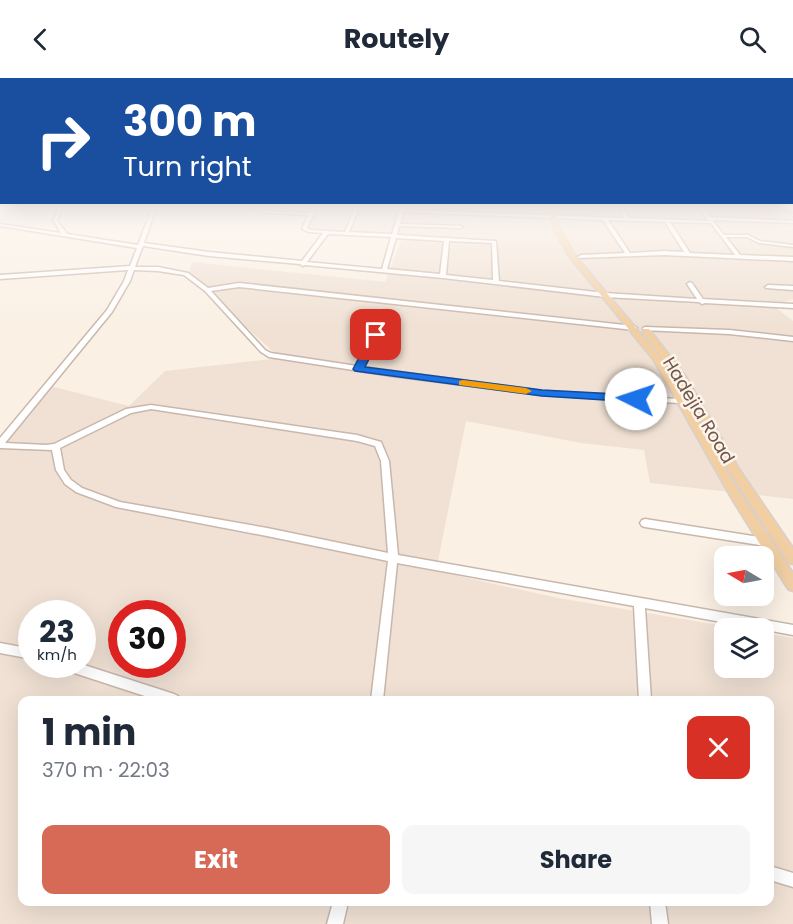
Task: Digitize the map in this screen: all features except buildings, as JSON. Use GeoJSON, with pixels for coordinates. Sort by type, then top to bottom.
{"type":"FeatureCollection","features":[{"type":"Feature","properties":{"kind":"main road","name":"Hadejia Road"},"geometry":{"type":"LineString","coordinates":[[566,247],[571,255],[645,329],[696,402],[735,471],[793,559]]}},
{"type":"Feature","properties":{"kind":"main road","name":"Hadejia Road"},"geometry":{"type":"LineString","coordinates":[[575,247],[657,358],[736,495],[793,585]]}},
{"type":"Feature","properties":{"kind":"street"},"geometry":{"type":"LineString","coordinates":[[0,444],[97,329],[118,298],[140,247]]}},
{"type":"Feature","properties":{"kind":"street"},"geometry":{"type":"LineString","coordinates":[[154,247],[610,295],[793,306]]}},
{"type":"Feature","properties":{"kind":"street"},"geometry":{"type":"LineString","coordinates":[[303,264],[315,247]]}},
{"type":"Feature","properties":{"kind":"street"},"geometry":{"type":"LineString","coordinates":[[384,271],[391,247]]}},
{"type":"Feature","properties":{"kind":"street"},"geometry":{"type":"LineString","coordinates":[[443,276],[446,247]]}},
{"type":"Feature","properties":{"kind":"street"},"geometry":{"type":"LineString","coordinates":[[494,247],[496,283]]}},
{"type":"Feature","properties":{"kind":"street"},"geometry":{"type":"LineString","coordinates":[[624,247],[628,254]]}},
{"type":"Feature","properties":{"kind":"street"},"geometry":{"type":"LineString","coordinates":[[684,247],[688,254]]}},
{"type":"Feature","properties":{"kind":"street"},"geometry":{"type":"LineString","coordinates":[[732,247],[739,256]]}},
{"type":"Feature","properties":{"kind":"street"},"geometry":{"type":"LineString","coordinates":[[581,257],[688,254],[793,259]]}},
{"type":"Feature","properties":{"kind":"street"},"geometry":{"type":"LineString","coordinates":[[0,277],[131,268],[168,270],[186,274],[207,290],[262,351],[269,355],[542,393],[696,402]]}},
{"type":"Feature","properties":{"kind":"street"},"geometry":{"type":"LineString","coordinates":[[690,284],[702,302]]}},
{"type":"Feature","properties":{"kind":"street"},"geometry":{"type":"LineString","coordinates":[[207,290],[239,285],[634,328]]}},
{"type":"Feature","properties":{"kind":"street"},"geometry":{"type":"LineString","coordinates":[[768,287],[793,288]]}},
{"type":"Feature","properties":{"kind":"street"},"geometry":{"type":"LineString","coordinates":[[645,329],[729,332],[793,339]]}},
{"type":"Feature","properties":{"kind":"street"},"geometry":{"type":"LineString","coordinates":[[358,369],[376,335]]}},
{"type":"Feature","properties":{"kind":"street"},"geometry":{"type":"LineString","coordinates":[[0,444],[56,447],[129,411],[151,407],[371,440],[378,444],[385,461],[393,558],[377,696]]}},
{"type":"Feature","properties":{"kind":"street"},"geometry":{"type":"LineString","coordinates":[[56,447],[60,470],[68,482],[79,490],[119,505],[393,558],[793,630]]}},
{"type":"Feature","properties":{"kind":"street"},"geometry":{"type":"LineString","coordinates":[[645,523],[766,542]]}},
{"type":"Feature","properties":{"kind":"street"},"geometry":{"type":"LineString","coordinates":[[639,602],[645,696]]}},
{"type":"Feature","properties":{"kind":"street"},"geometry":{"type":"LineString","coordinates":[[0,648],[18,651]]}},
{"type":"Feature","properties":{"kind":"street"},"geometry":{"type":"LineString","coordinates":[[96,675],[162,696]]}},
{"type":"Feature","properties":{"kind":"street"},"geometry":{"type":"LineString","coordinates":[[774,874],[793,880]]}},
{"type":"Feature","properties":{"kind":"street"},"geometry":{"type":"LineString","coordinates":[[335,924],[340,906]]}},
{"type":"Feature","properties":{"kind":"street"},"geometry":{"type":"LineString","coordinates":[[658,906],[660,924]]}},
{"type":"Feature","properties":{"kind":"shaded area"},"geometry":{"type":"Polygon","coordinates":[[[399,247],[793,247],[793,256],[782,256],[793,262],[793,299],[774,306],[793,321],[793,499],[650,483],[644,450],[581,443],[466,421],[436,571],[558,598],[714,624],[714,678],[774,678],[774,635],[793,638],[793,924],[0,924],[0,445],[50,386],[129,406],[165,371],[280,358],[188,274],[192,262],[385,282],[399,247]]]}},
{"type":"Feature","properties":{"kind":"slow traffic"},"geometry":{"type":"LineString","coordinates":[[463,383],[526,391]]}},
{"type":"Feature","properties":{"kind":"route"},"geometry":{"type":"LineString","coordinates":[[376,335],[358,369],[542,393],[636,399]]}}]}
